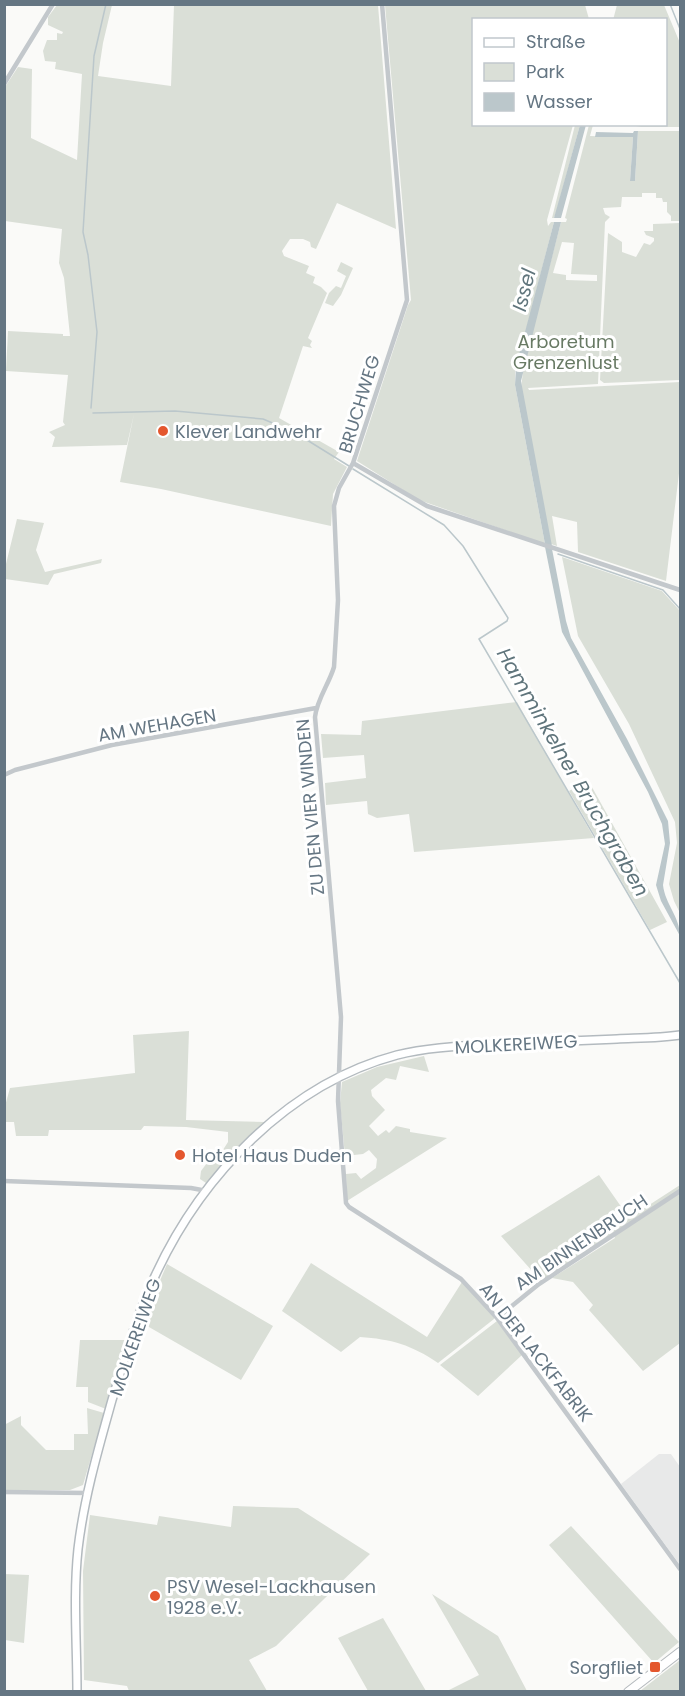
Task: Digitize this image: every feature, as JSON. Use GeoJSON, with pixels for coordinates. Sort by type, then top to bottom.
{"type":"FeatureCollection","features":[{"type":"Feature","properties":{"kind":"main road","name":"MOLKEREIWEG"},"geometry":{"type":"LineString","coordinates":[[77,1692],[78,1552],[87,1493],[131,1337],[146,1297],[173,1242],[207,1191],[235,1158],[268,1125],[302,1098],[338,1077],[397,1055],[438,1048],[681,1035]]}},
{"type":"Feature","properties":{"kind":"main road"},"geometry":{"type":"LineString","coordinates":[[628,1692],[681,1652]]}},
{"type":"Feature","properties":{"kind":"street"},"geometry":{"type":"LineString","coordinates":[[4,84],[53,4]]}},
{"type":"Feature","properties":{"kind":"street","name":"BRUCHWEG"},"geometry":{"type":"LineString","coordinates":[[382,4],[406,300],[353,463],[427,506],[681,590]]}},
{"type":"Feature","properties":{"kind":"street","name":"ZU DEN VIER WINDEN"},"geometry":{"type":"LineString","coordinates":[[338,1077],[341,1017],[315,717],[316,708],[334,667],[338,600],[334,506],[339,488],[353,463]]}},
{"type":"Feature","properties":{"kind":"street","name":"AM WEHAGEN"},"geometry":{"type":"LineString","coordinates":[[4,775],[15,770],[112,745],[316,708]]}},
{"type":"Feature","properties":{"kind":"street","name":"AN DER LACKFABRIK"},"geometry":{"type":"LineString","coordinates":[[338,1077],[346,1203],[461,1279],[497,1318],[681,1569]]}},
{"type":"Feature","properties":{"kind":"street"},"geometry":{"type":"LineString","coordinates":[[4,1181],[191,1188],[207,1191]]}},
{"type":"Feature","properties":{"kind":"street","name":"AM BINNENBRUCH"},"geometry":{"type":"LineString","coordinates":[[497,1318],[539,1284],[681,1191]]}},
{"type":"Feature","properties":{"kind":"street"},"geometry":{"type":"LineString","coordinates":[[4,1492],[87,1493]]}},
{"type":"Feature","properties":{"kind":"shaded area"},"geometry":{"type":"Polygon","coordinates":[[[659,1454],[671,1454],[680,1467],[680,1565],[621,1484],[659,1454]]]}},
{"type":"Feature","properties":{"kind":"green space"},"geometry":{"type":"Polygon","coordinates":[[[57,5],[112,5],[98,76],[171,86],[174,5],[378,5],[396,229],[337,203],[316,249],[311,247],[310,242],[303,239],[290,239],[282,251],[284,256],[309,266],[306,273],[315,277],[313,283],[327,293],[308,338],[312,341],[310,345],[312,348],[303,346],[279,418],[339,452],[334,459],[347,467],[333,494],[331,526],[120,482],[134,414],[127,445],[52,447],[55,437],[49,432],[65,425],[63,422],[68,375],[6,371],[8,331],[70,336],[64,278],[59,263],[62,229],[5,221],[5,87],[18,67],[32,69],[31,138],[77,160],[82,74],[55,69],[56,62],[45,61],[43,51],[47,40],[57,40],[57,33],[62,34],[63,32],[48,25],[48,17],[57,5]]]}},
{"type":"Feature","properties":{"kind":"green space"},"geometry":{"type":"Polygon","coordinates":[[[385,5],[585,5],[589,18],[472,18],[472,126],[573,126],[547,220],[548,226],[554,222],[515,373],[515,385],[545,544],[419,500],[357,461],[411,300],[385,5]]]}},
{"type":"Feature","properties":{"kind":"green space"},"geometry":{"type":"Polygon","coordinates":[[[617,5],[664,5],[680,43],[680,127],[636,126],[667,126],[667,18],[614,18],[617,5]]]}},
{"type":"Feature","properties":{"kind":"green space"},"geometry":{"type":"Polygon","coordinates":[[[575,126],[580,126],[556,213],[552,218],[575,126]]]}},
{"type":"Feature","properties":{"kind":"green space","name":"Arboretum Grenzenlust"},"geometry":{"type":"Polygon","coordinates":[[[589,126],[593,126],[590,136],[633,137],[630,181],[635,181],[638,131],[680,131],[680,221],[671,221],[671,216],[667,212],[667,202],[663,202],[662,198],[656,198],[656,193],[642,193],[642,197],[622,197],[621,207],[603,208],[605,214],[610,217],[605,222],[598,384],[528,388],[529,390],[680,382],[680,465],[666,581],[578,552],[577,522],[552,516],[557,546],[551,544],[521,388],[524,364],[561,222],[566,222],[565,218],[589,126]],[[562,242],[553,273],[566,275],[566,280],[597,281],[597,275],[571,274],[574,243],[562,242]]]}},
{"type":"Feature","properties":{"kind":"green space"},"geometry":{"type":"Polygon","coordinates":[[[680,223],[680,380],[604,383],[600,380],[608,233],[622,242],[622,252],[636,257],[644,243],[650,245],[654,241],[654,238],[646,235],[644,231],[653,231],[653,224],[680,223]]]}},
{"type":"Feature","properties":{"kind":"green space"},"geometry":{"type":"Polygon","coordinates":[[[341,262],[353,268],[341,295],[333,306],[325,303],[329,293],[336,286],[341,288],[346,276],[337,271],[341,262]]]}},
{"type":"Feature","properties":{"kind":"green space"},"geometry":{"type":"Polygon","coordinates":[[[17,519],[44,523],[36,550],[45,572],[102,559],[101,563],[54,574],[48,585],[5,579],[5,568],[17,519]]]}},
{"type":"Feature","properties":{"kind":"green space"},"geometry":{"type":"Polygon","coordinates":[[[562,557],[662,591],[680,611],[680,913],[669,884],[677,843],[675,822],[629,724],[578,636],[562,557]]]}},
{"type":"Feature","properties":{"kind":"green space"},"geometry":{"type":"Polygon","coordinates":[[[517,702],[594,838],[414,852],[409,814],[377,818],[368,814],[367,801],[326,805],[325,783],[366,778],[364,755],[323,758],[321,734],[361,735],[362,721],[517,702]]]}},
{"type":"Feature","properties":{"kind":"green space"},"geometry":{"type":"Polygon","coordinates":[[[588,780],[667,922],[650,930],[569,791],[588,780]]]}},
{"type":"Feature","properties":{"kind":"green space"},"geometry":{"type":"Polygon","coordinates":[[[189,1031],[186,1120],[265,1122],[206,1183],[200,1179],[201,1171],[213,1155],[221,1153],[228,1142],[228,1132],[186,1127],[144,1126],[141,1130],[49,1130],[48,1136],[16,1136],[14,1122],[5,1122],[5,1106],[10,1088],[135,1073],[133,1035],[189,1031]]]}},
{"type":"Feature","properties":{"kind":"green space"},"geometry":{"type":"Polygon","coordinates":[[[424,1056],[429,1072],[400,1066],[396,1080],[386,1078],[371,1090],[372,1096],[385,1110],[369,1126],[378,1136],[386,1130],[389,1133],[396,1126],[410,1129],[410,1132],[447,1138],[347,1201],[346,1174],[356,1173],[361,1179],[376,1168],[377,1159],[369,1150],[363,1154],[345,1156],[340,1103],[342,1082],[377,1067],[424,1056]]]}},
{"type":"Feature","properties":{"kind":"green space"},"geometry":{"type":"Polygon","coordinates":[[[599,1175],[629,1218],[680,1185],[680,1343],[643,1371],[589,1310],[593,1305],[573,1282],[552,1278],[615,1238],[613,1234],[541,1281],[501,1236],[599,1175]]]}},
{"type":"Feature","properties":{"kind":"green space"},"geometry":{"type":"Polygon","coordinates":[[[311,1263],[427,1337],[462,1282],[494,1319],[438,1363],[410,1347],[371,1338],[360,1337],[341,1352],[282,1311],[311,1263]]]}},
{"type":"Feature","properties":{"kind":"green space"},"geometry":{"type":"Polygon","coordinates":[[[167,1264],[273,1326],[241,1380],[142,1323],[167,1264]]]}},
{"type":"Feature","properties":{"kind":"green space"},"geometry":{"type":"Polygon","coordinates":[[[497,1321],[522,1355],[478,1396],[440,1365],[497,1321]]]}},
{"type":"Feature","properties":{"kind":"green space"},"geometry":{"type":"Polygon","coordinates":[[[80,1340],[126,1340],[106,1409],[88,1402],[88,1387],[76,1387],[80,1340]]]}},
{"type":"Feature","properties":{"kind":"green space"},"geometry":{"type":"Polygon","coordinates":[[[87,1408],[104,1413],[83,1485],[70,1490],[5,1490],[4,1425],[21,1416],[21,1425],[46,1450],[74,1450],[74,1434],[88,1434],[87,1408]]]}},
{"type":"Feature","properties":{"kind":"green space"},"geometry":{"type":"Polygon","coordinates":[[[233,1506],[298,1508],[370,1554],[276,1646],[249,1660],[267,1691],[129,1691],[127,1686],[84,1680],[83,1571],[90,1515],[157,1525],[159,1516],[231,1527],[233,1506]]]}},
{"type":"Feature","properties":{"kind":"green space"},"geometry":{"type":"Polygon","coordinates":[[[571,1526],[679,1642],[654,1663],[549,1545],[571,1526]]]}},
{"type":"Feature","properties":{"kind":"green space"},"geometry":{"type":"Polygon","coordinates":[[[4,1574],[29,1575],[24,1643],[5,1640],[4,1574]]]}},
{"type":"Feature","properties":{"kind":"green space"},"geometry":{"type":"Polygon","coordinates":[[[432,1594],[498,1636],[527,1691],[447,1691],[479,1675],[432,1594]]]}},
{"type":"Feature","properties":{"kind":"green space"},"geometry":{"type":"Polygon","coordinates":[[[383,1618],[426,1691],[368,1691],[338,1638],[383,1618]]]}},
{"type":"Feature","properties":{"kind":"green space"},"geometry":{"type":"Polygon","coordinates":[[[680,1660],[680,1691],[640,1691],[680,1660]]]}},
{"type":"Feature","properties":{"kind":"water"},"geometry":{"type":"Polygon","coordinates":[[[580,126],[586,126],[561,218],[554,218],[580,126]]]}},
{"type":"Feature","properties":{"kind":"water"},"geometry":{"type":"Polygon","coordinates":[[[638,131],[635,181],[630,181],[633,137],[595,137],[596,132],[633,133],[638,131]]]}},
{"type":"Feature","properties":{"kind":"water"},"geometry":{"type":"Polygon","coordinates":[[[554,222],[561,222],[521,381],[552,546],[545,544],[515,385],[516,366],[554,222]]]}},
{"type":"Feature","properties":{"kind":"water"},"geometry":{"type":"Polygon","coordinates":[[[545,547],[552,549],[571,638],[627,739],[668,821],[670,843],[663,885],[666,898],[678,923],[680,936],[661,901],[656,885],[665,844],[662,824],[648,792],[562,632],[545,547]]]}},
{"type":"Feature","properties":{"kind":"waterway","name":"Hamminkelner Bruchgraben"},"geometry":{"type":"LineString","coordinates":[[91,408],[97,332],[83,232],[94,56],[106,4]]}},
{"type":"Feature","properties":{"kind":"waterway"},"geometry":{"type":"LineString","coordinates":[[670,4],[680,29]]}},
{"type":"Feature","properties":{"kind":"waterway","name":"Hamminkelner Bruchgraben"},"geometry":{"type":"LineString","coordinates":[[93,413],[175,411],[263,419],[294,432],[349,466]]}},
{"type":"Feature","properties":{"kind":"waterway","name":"Hamminkelner Bruchgraben"},"geometry":{"type":"LineString","coordinates":[[353,469],[444,525],[463,546],[508,618],[507,621],[479,639],[680,983]]}},
{"type":"Feature","properties":{"kind":"waterway"},"geometry":{"type":"LineString","coordinates":[[558,554],[663,590],[680,609]]}},
{"type":"Feature","properties":{"kind":"place","name":"Klever Landwehr"},"geometry":{"type":"Point","coordinates":[163,431]}},
{"type":"Feature","properties":{"kind":"place","name":"Hotel Haus Duden"},"geometry":{"type":"Point","coordinates":[180,1155]}},
{"type":"Feature","properties":{"kind":"place","name":"PSV Wesel-Lackhausen 1928 e.V."},"geometry":{"type":"Point","coordinates":[155,1596]}},
{"type":"Feature","properties":{"kind":"place","name":"Sorgfliet"},"geometry":{"type":"Point","coordinates":[655,1667]}},
{"type":"Feature","properties":{"kind":"water label","name":"Issel"},"geometry":{"type":"Point","coordinates":[524,290]}}]}
